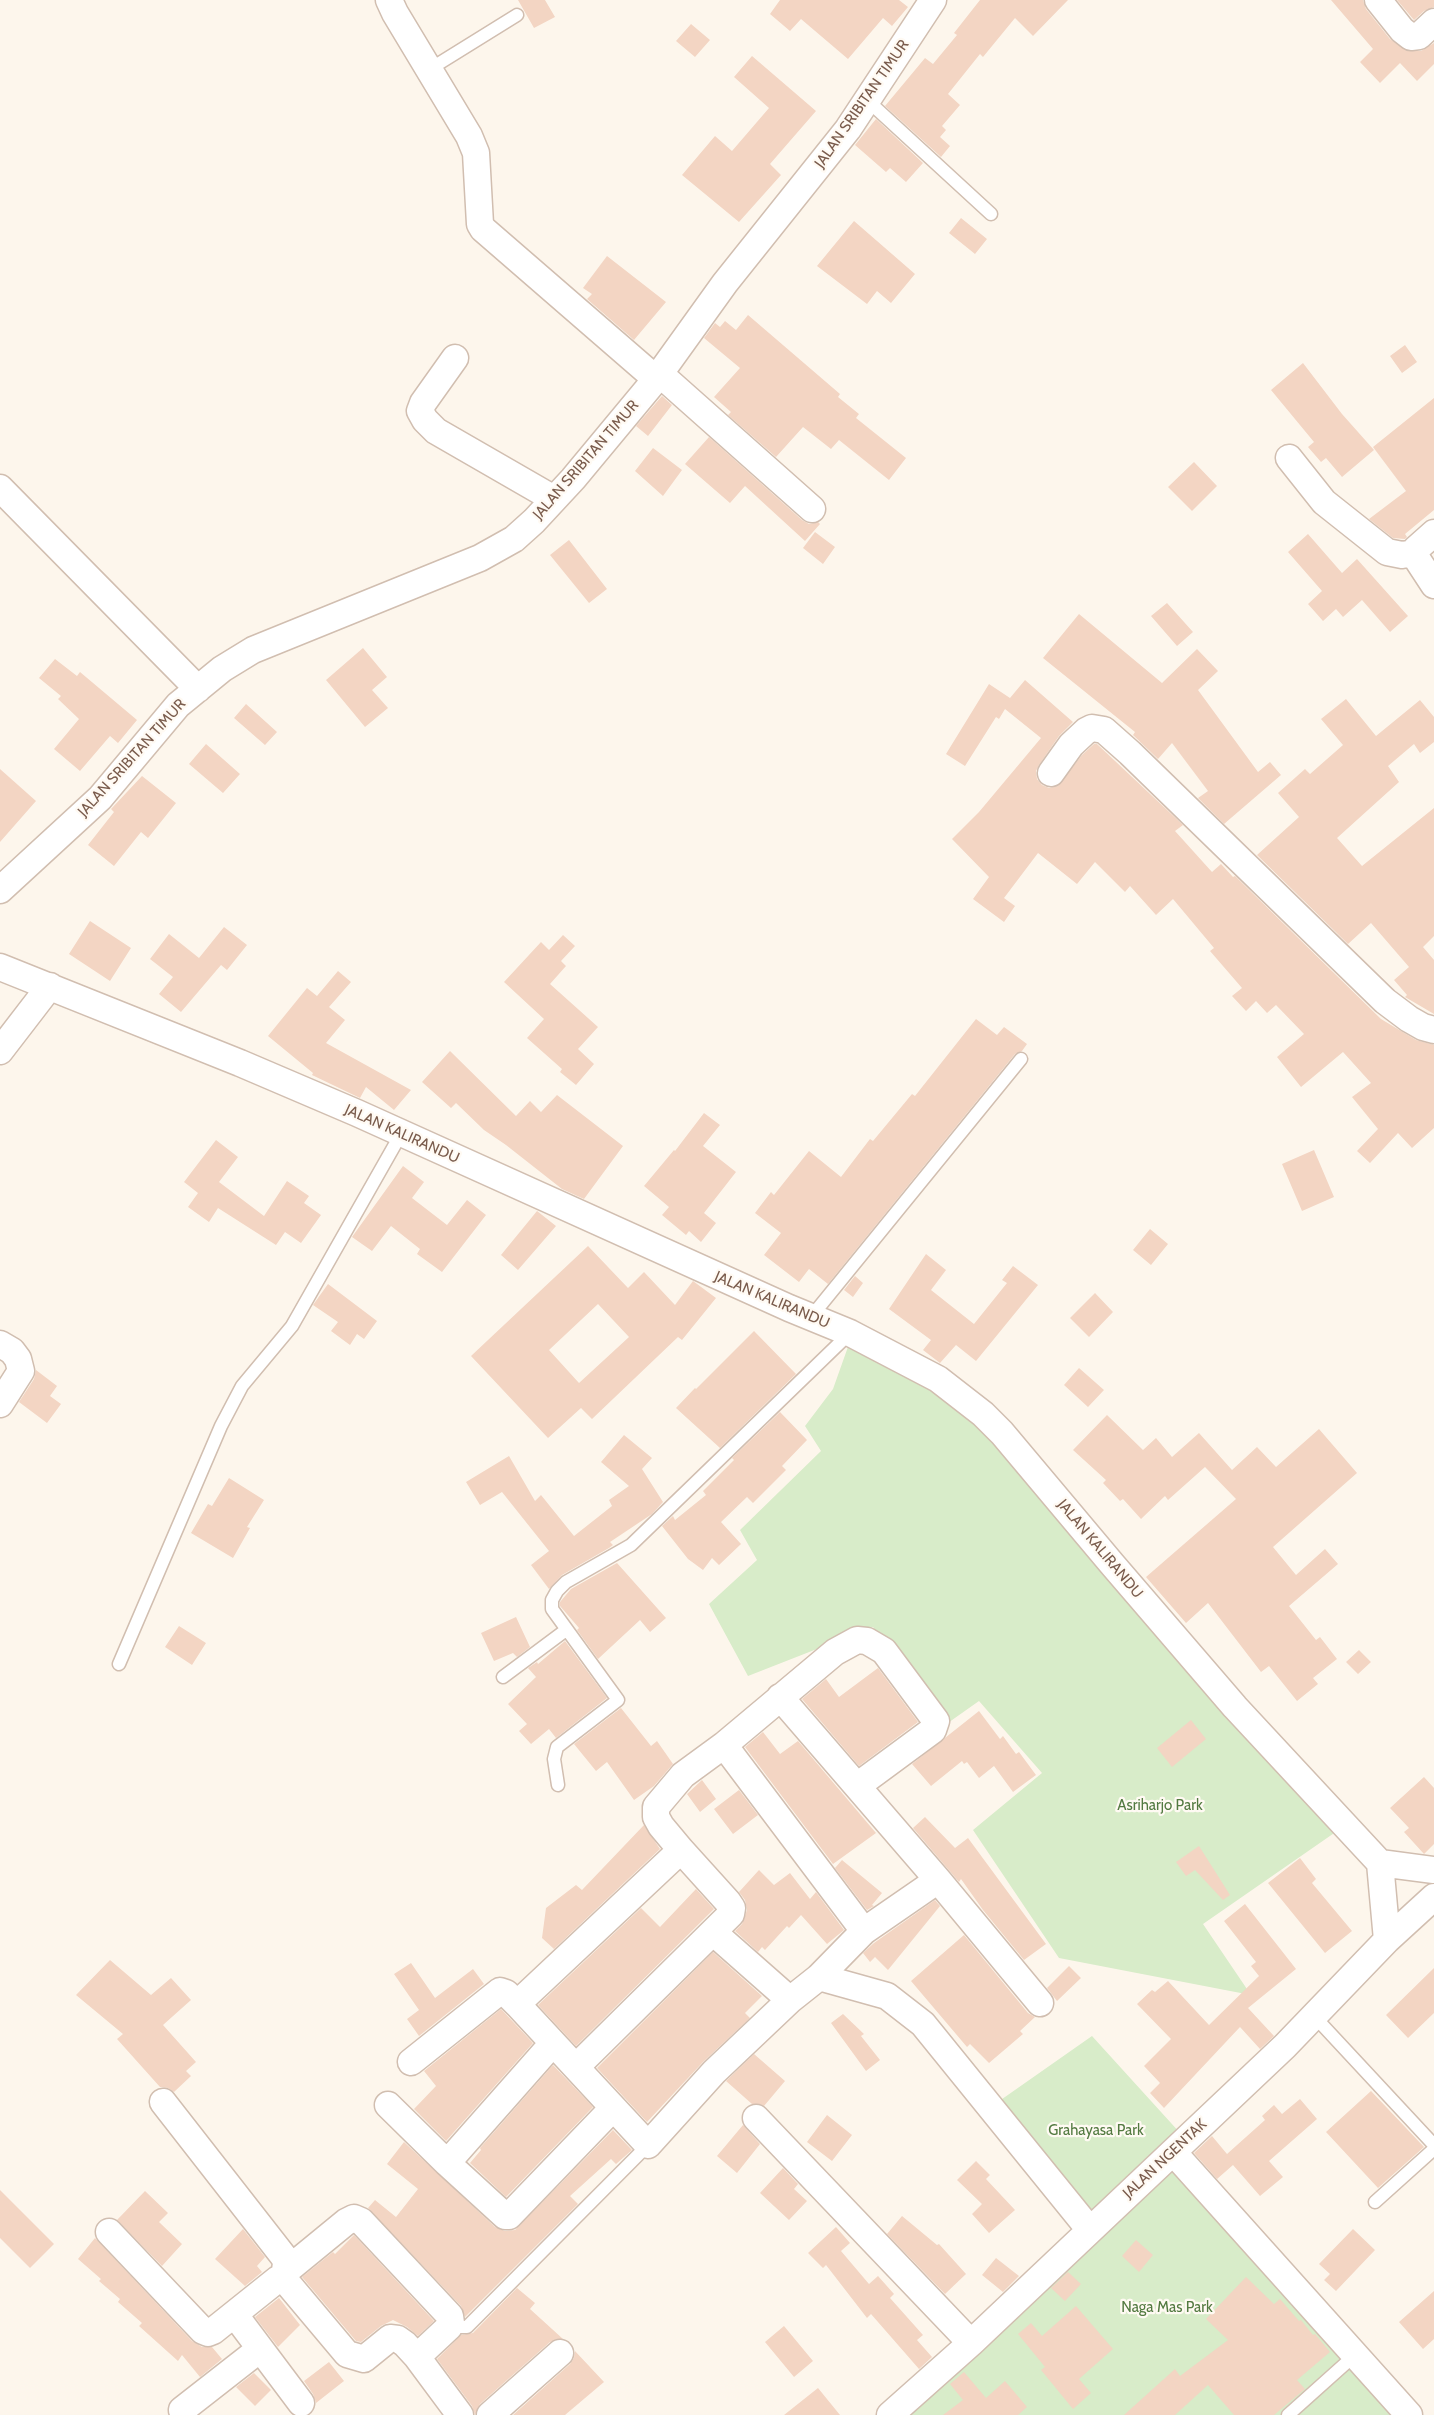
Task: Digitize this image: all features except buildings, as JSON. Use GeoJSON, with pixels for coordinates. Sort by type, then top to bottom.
{"type":"FeatureCollection","features":[{"type":"Feature","properties":{"kind":"street"},"geometry":{"type":"LineString","coordinates":[[389,0],[469,136],[476,153],[482,229],[658,376],[812,509]]}},
{"type":"Feature","properties":{"kind":"street"},"geometry":{"type":"LineString","coordinates":[[1378,0],[1402,30],[1411,37],[1419,36],[1434,22]]}},
{"type":"Feature","properties":{"kind":"street","name":"JALAN SRIBITAN TIMUR"},"geometry":{"type":"LineString","coordinates":[[0,912],[6,885],[100,798],[178,705],[222,669],[254,650],[436,577],[480,558],[514,539],[573,479],[658,376],[724,283],[848,129],[925,4]]}},
{"type":"Feature","properties":{"kind":"street"},"geometry":{"type":"LineString","coordinates":[[455,358],[423,403],[420,411],[425,420],[436,431],[554,499]]}},
{"type":"Feature","properties":{"kind":"street"},"geometry":{"type":"LineString","coordinates":[[1289,458],[1324,502],[1387,552],[1402,555],[1414,552],[1434,532]]}},
{"type":"Feature","properties":{"kind":"street"},"geometry":{"type":"LineString","coordinates":[[0,488],[198,689]]}},
{"type":"Feature","properties":{"kind":"street"},"geometry":{"type":"LineString","coordinates":[[1414,552],[1434,585]]}},
{"type":"Feature","properties":{"kind":"street"},"geometry":{"type":"LineString","coordinates":[[1051,774],[1071,746],[1086,731],[1092,728],[1104,730],[1385,1001],[1409,1019],[1423,1027],[1434,1030]]}},
{"type":"Feature","properties":{"kind":"street"},"geometry":{"type":"LineString","coordinates":[[0,944],[6,969]]}},
{"type":"Feature","properties":{"kind":"street","name":"JALAN KALIRANDU"},"geometry":{"type":"LineString","coordinates":[[6,969],[249,1067],[850,1333],[938,1379],[983,1414],[1002,1433],[1236,1707],[1380,1863]]}},
{"type":"Feature","properties":{"kind":"street"},"geometry":{"type":"LineString","coordinates":[[0,1051],[50,986]]}},
{"type":"Feature","properties":{"kind":"street"},"geometry":{"type":"LineString","coordinates":[[0,1344],[12,1351],[18,1359],[21,1371],[0,1404]]}},
{"type":"Feature","properties":{"kind":"street"},"geometry":{"type":"LineString","coordinates":[[576,2067],[714,1933],[731,1914],[732,1908],[661,1826],[656,1817],[656,1807],[683,1775],[848,1644],[857,1640],[867,1641],[884,1651],[934,1717],[936,1726],[857,1786]]}},
{"type":"Feature","properties":{"kind":"street"},"geometry":{"type":"LineString","coordinates":[[780,1697],[938,1880],[1040,2003]]}},
{"type":"Feature","properties":{"kind":"street"},"geometry":{"type":"LineString","coordinates":[[724,1744],[864,1930]]}},
{"type":"Feature","properties":{"kind":"street"},"geometry":{"type":"LineString","coordinates":[[517,2004],[681,1850]]}},
{"type":"Feature","properties":{"kind":"street"},"geometry":{"type":"LineString","coordinates":[[1387,1940],[1380,1863],[1434,1870]]}},
{"type":"Feature","properties":{"kind":"street"},"geometry":{"type":"LineString","coordinates":[[410,2062],[494,1994],[500,1991],[506,1993],[648,2145],[714,2072],[790,2000],[819,1977],[864,1930],[938,1880]]}},
{"type":"Feature","properties":{"kind":"street","name":"JALAN NGENTAK"},"geometry":{"type":"LineString","coordinates":[[890,2415],[971,2343],[1173,2152],[1314,2016],[1387,1940],[1434,1897]]}},
{"type":"Feature","properties":{"kind":"street"},"geometry":{"type":"LineString","coordinates":[[714,1933],[790,2000]]}},
{"type":"Feature","properties":{"kind":"street"},"geometry":{"type":"LineString","coordinates":[[819,1977],[888,1996],[923,2024],[1090,2230]]}},
{"type":"Feature","properties":{"kind":"street"},"geometry":{"type":"LineString","coordinates":[[447,2163],[553,2043]]}},
{"type":"Feature","properties":{"kind":"street"},"geometry":{"type":"LineString","coordinates":[[163,2102],[284,2257],[286,2263],[284,2275],[347,2354],[364,2359],[390,2338],[398,2339],[417,2357],[460,2415]]}},
{"type":"Feature","properties":{"kind":"street"},"geometry":{"type":"LineString","coordinates":[[388,2105],[504,2216],[509,2216],[613,2108]]}},
{"type":"Feature","properties":{"kind":"street"},"geometry":{"type":"LineString","coordinates":[[756,2118],[971,2343]]}},
{"type":"Feature","properties":{"kind":"street"},"geometry":{"type":"LineString","coordinates":[[1173,2152],[1408,2415]]}},
{"type":"Feature","properties":{"kind":"street"},"geometry":{"type":"LineString","coordinates":[[109,2232],[203,2331],[208,2333],[235,2315],[354,2218],[360,2221],[446,2309],[450,2316],[451,2323],[449,2327],[417,2357]]}},
{"type":"Feature","properties":{"kind":"street"},"geometry":{"type":"LineString","coordinates":[[235,2315],[306,2409]]}},
{"type":"Feature","properties":{"kind":"street"},"geometry":{"type":"LineString","coordinates":[[182,2410],[260,2349]]}},
{"type":"Feature","properties":{"kind":"street"},"geometry":{"type":"LineString","coordinates":[[490,2415],[560,2353]]}},
{"type":"Feature","properties":{"kind":"lane"},"geometry":{"type":"LineString","coordinates":[[430,69],[517,15]]}},
{"type":"Feature","properties":{"kind":"lane"},"geometry":{"type":"LineString","coordinates":[[867,100],[991,214]]}},
{"type":"Feature","properties":{"kind":"lane"},"geometry":{"type":"LineString","coordinates":[[811,1317],[1020,1059]]}},
{"type":"Feature","properties":{"kind":"lane"},"geometry":{"type":"LineString","coordinates":[[119,1664],[221,1426],[242,1386],[292,1326],[401,1134]]}},
{"type":"Feature","properties":{"kind":"lane"},"geometry":{"type":"LineString","coordinates":[[558,1785],[554,1759],[557,1747],[618,1700],[552,1609],[552,1600],[557,1591],[566,1582],[631,1545],[850,1333]]}},
{"type":"Feature","properties":{"kind":"lane"},"geometry":{"type":"LineString","coordinates":[[503,1678],[566,1630]]}},
{"type":"Feature","properties":{"kind":"lane"},"geometry":{"type":"LineString","coordinates":[[1314,2016],[1434,2145]]}},
{"type":"Feature","properties":{"kind":"lane"},"geometry":{"type":"LineString","coordinates":[[449,2327],[467,2327],[648,2145]]}},
{"type":"Feature","properties":{"kind":"lane"},"geometry":{"type":"LineString","coordinates":[[1375,2202],[1434,2149]]}},
{"type":"Feature","properties":{"kind":"lane"},"geometry":{"type":"LineString","coordinates":[[1288,2415],[1355,2355]]}},
{"type":"Feature","properties":{"kind":"green space","name":"Asriharjo Park"},"geometry":{"type":"Polygon","coordinates":[[[849,1344],[923,1376],[1001,1434],[1340,1829],[1203,1924],[1251,1995],[1059,1958],[973,1830],[1042,1773],[979,1701],[945,1725],[873,1627],[748,1676],[709,1604],[757,1560],[740,1530],[821,1451],[805,1426],[833,1389],[849,1344]]]}},
{"type":"Feature","properties":{"kind":"green space","name":"Grahayasa Park"},"geometry":{"type":"Polygon","coordinates":[[[1092,2036],[1181,2134],[1090,2218],[995,2104],[1092,2036]]]}},
{"type":"Feature","properties":{"kind":"green space","name":"Naga Mas Park"},"geometry":{"type":"Polygon","coordinates":[[[1174,2156],[1405,2415],[895,2415],[1174,2156]]]}}]}
